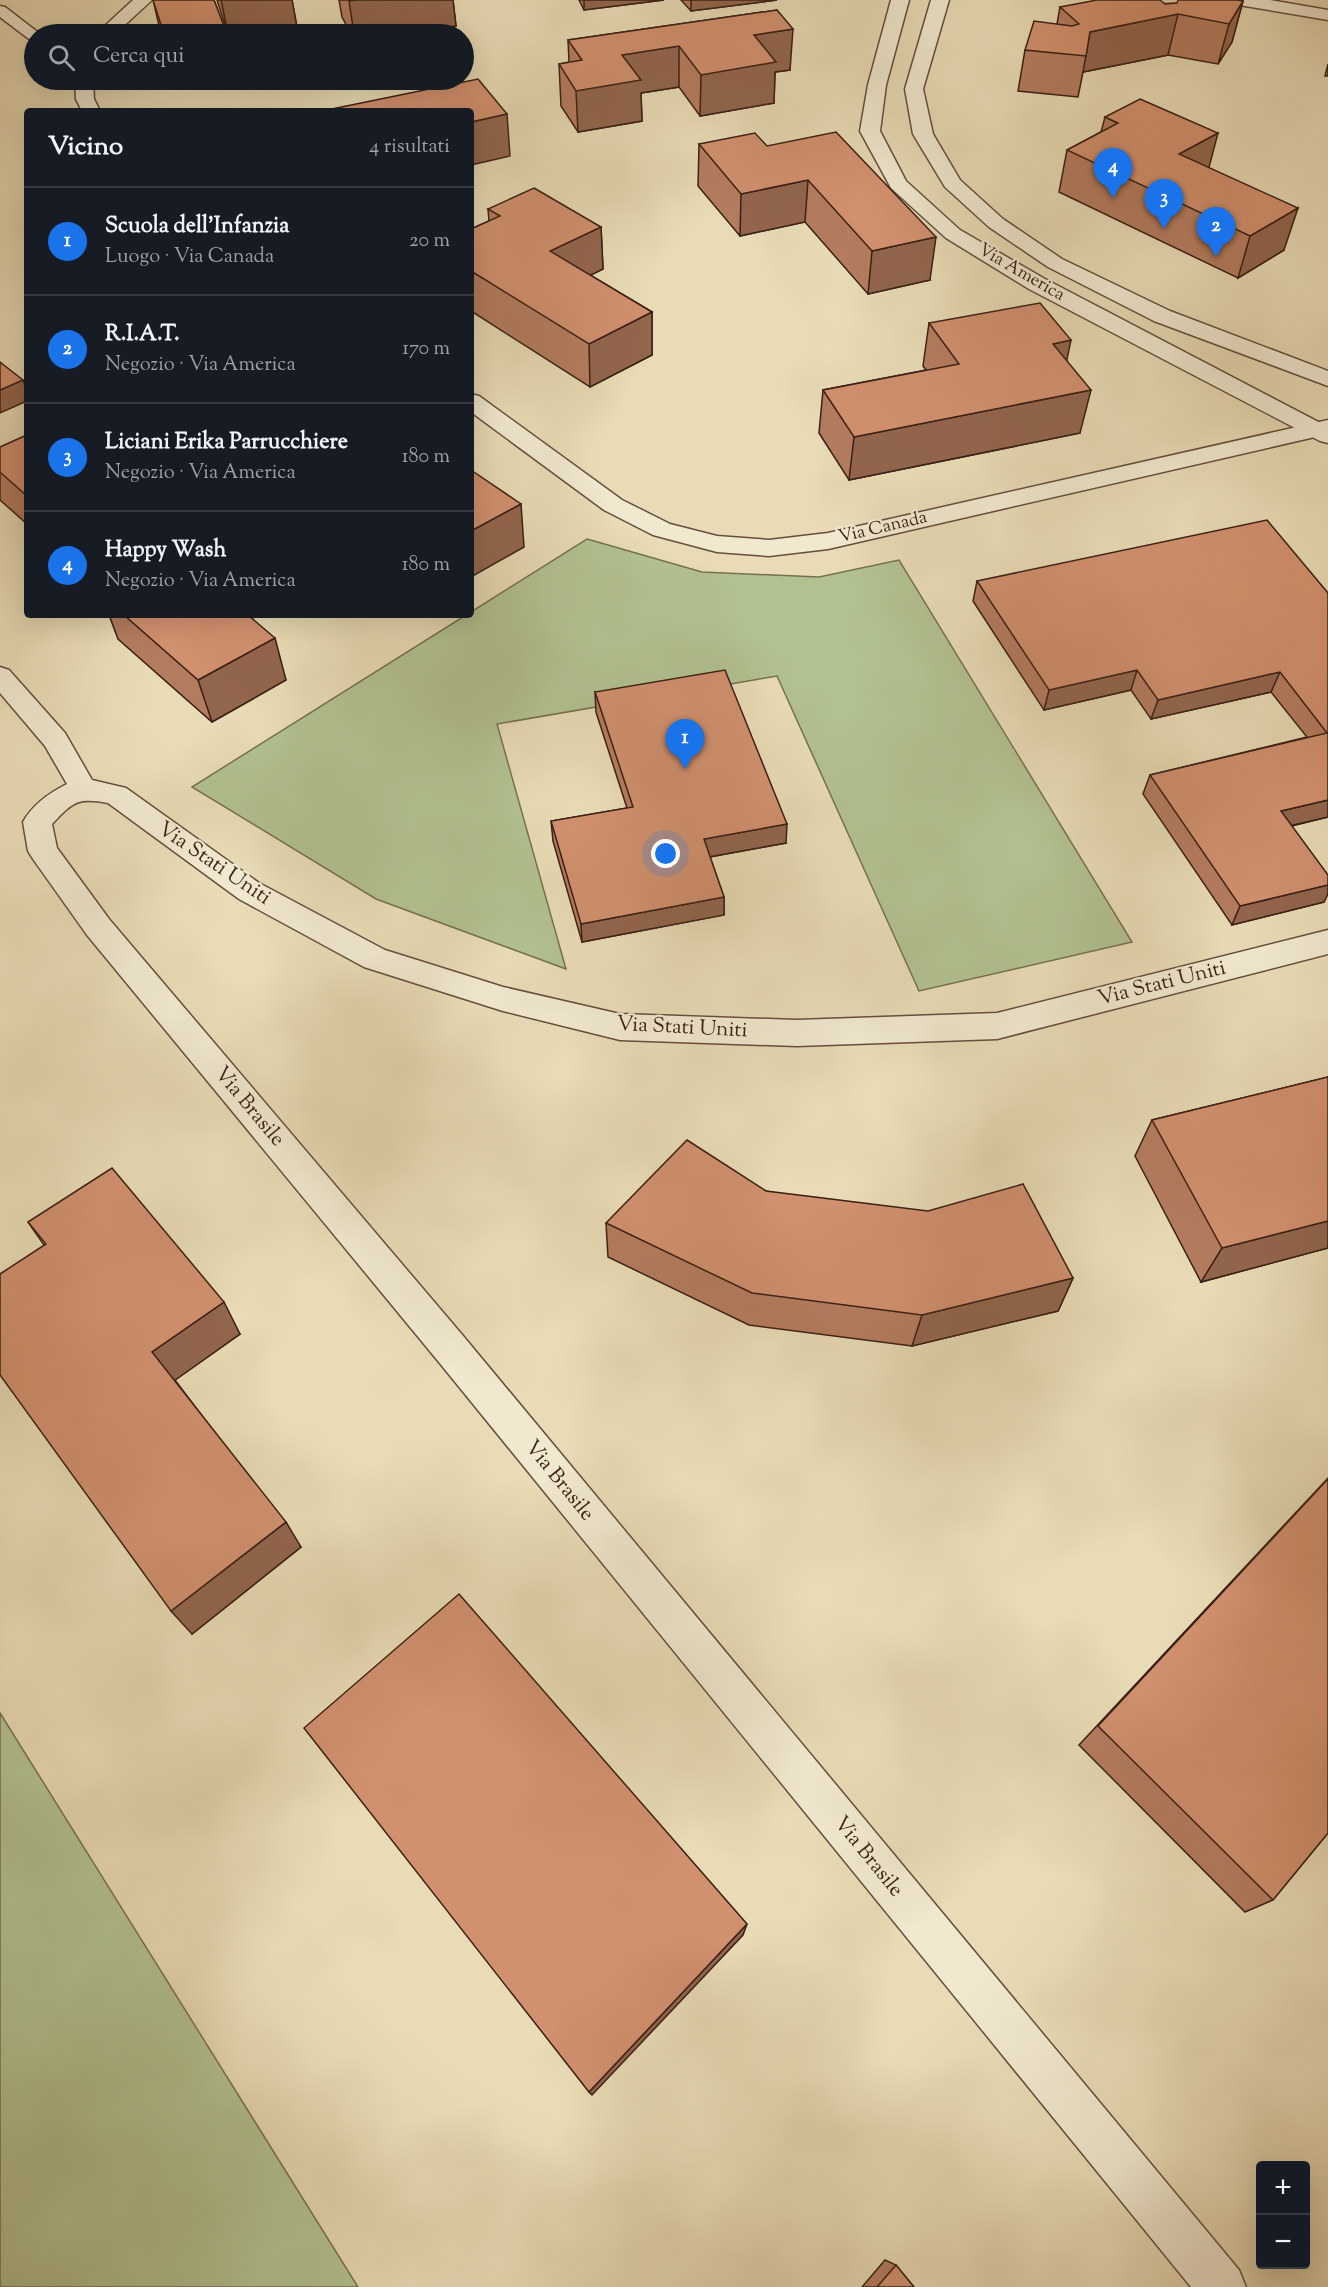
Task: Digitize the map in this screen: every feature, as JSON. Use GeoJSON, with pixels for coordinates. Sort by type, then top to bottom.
{"type":"FeatureCollection","features":[{"type":"Feature","properties":{"kind":"street"},"geometry":{"type":"LineString","coordinates":[[116,24],[143,0]]}},
{"type":"Feature","properties":{"kind":"street","name":"Via America"},"geometry":{"type":"LineString","coordinates":[[900,0],[877,85],[870,131],[898,184],[953,234],[1027,278],[1325,431]]}},
{"type":"Feature","properties":{"kind":"street","name":"Via America"},"geometry":{"type":"LineString","coordinates":[[940,0],[914,89],[923,134],[952,183],[996,223],[1055,263],[1162,316],[1328,379]]}},
{"type":"Feature","properties":{"kind":"street"},"geometry":{"type":"LineString","coordinates":[[1239,0],[1328,15]]}},
{"type":"Feature","properties":{"kind":"street"},"geometry":{"type":"LineString","coordinates":[[85,90],[85,99],[90,108]]}},
{"type":"Feature","properties":{"kind":"street","name":"Via Canada"},"geometry":{"type":"LineString","coordinates":[[474,403],[613,505],[662,530],[717,544],[769,548],[828,541],[1325,431]]}},
{"type":"Feature","properties":{"kind":"street"},"geometry":{"type":"LineString","coordinates":[[0,676],[55,740],[83,788]]}},
{"type":"Feature","properties":{"kind":"street","name":"Via Stati Uniti"},"geometry":{"type":"LineString","coordinates":[[83,788],[116,795],[249,891],[375,959],[504,999],[620,1028],[797,1033],[997,1026],[1328,942]]}},
{"type":"Feature","properties":{"kind":"street","name":"Via Brasile"},"geometry":{"type":"LineString","coordinates":[[83,788],[56,802],[37,822],[43,851],[98,927],[451,1349],[1222,2287]]}},
{"type":"Feature","properties":{"kind":"lane"},"geometry":{"type":"LineString","coordinates":[[0,10],[24,28]]}},
{"type":"Feature","properties":{"kind":"green space"},"geometry":{"type":"Polygon","coordinates":[[[587,539],[702,572],[819,577],[899,560],[1132,942],[919,991],[777,676],[497,724],[566,969],[376,899],[192,787],[461,618],[474,618],[474,610],[587,539]]]}},
{"type":"Feature","properties":{"kind":"green space"},"geometry":{"type":"Polygon","coordinates":[[[0,1713],[358,2287],[0,2287],[0,1713]]]}},
{"type":"Feature","properties":{"kind":"building"},"geometry":{"type":"Polygon","coordinates":[[[153,0],[214,0],[223,24],[161,24],[153,0]]]}},
{"type":"Feature","properties":{"kind":"building"},"geometry":{"type":"Polygon","coordinates":[[[1097,0],[1160,0],[1165,4],[1177,3],[1178,0],[1243,1],[1229,24],[1178,14],[1090,32],[1086,56],[1025,50],[1034,21],[1072,26],[1079,24],[1060,7],[1097,0]]]}},
{"type":"Feature","properties":{"kind":"building"},"geometry":{"type":"Polygon","coordinates":[[[777,10],[793,29],[754,35],[776,62],[701,75],[679,46],[622,55],[641,80],[576,91],[559,64],[582,60],[568,40],[777,10]]]}},
{"type":"Feature","properties":{"kind":"building"},"geometry":{"type":"Polygon","coordinates":[[[478,79],[507,114],[474,121],[474,108],[337,108],[424,90],[474,90],[474,80],[478,79]]]}},
{"type":"Feature","properties":{"kind":"building"},"geometry":{"type":"Polygon","coordinates":[[[1140,99],[1218,133],[1179,154],[1298,208],[1250,236],[1067,150],[1118,123],[1105,117],[1140,99]]]}},
{"type":"Feature","properties":{"kind":"building"},"geometry":{"type":"Polygon","coordinates":[[[836,132],[936,237],[872,251],[808,180],[741,194],[699,144],[755,133],[767,146],[836,132]]]}},
{"type":"Feature","properties":{"kind":"building"},"geometry":{"type":"Polygon","coordinates":[[[534,188],[601,227],[550,251],[652,312],[589,344],[474,273],[474,228],[500,216],[488,209],[534,188]]]}},
{"type":"Feature","properties":{"kind":"building"},"geometry":{"type":"Polygon","coordinates":[[[1040,303],[1071,340],[1053,344],[1091,390],[854,437],[823,390],[959,364],[929,323],[1040,303]]]}},
{"type":"Feature","properties":{"kind":"building"},"geometry":{"type":"Polygon","coordinates":[[[0,362],[23,380],[0,390],[0,362]]]}},
{"type":"Feature","properties":{"kind":"building"},"geometry":{"type":"Polygon","coordinates":[[[24,436],[24,493],[0,472],[0,447],[24,436]]]}},
{"type":"Feature","properties":{"kind":"building"},"geometry":{"type":"Polygon","coordinates":[[[474,472],[521,504],[474,529],[474,472]]]}},
{"type":"Feature","properties":{"kind":"building"},"geometry":{"type":"Polygon","coordinates":[[[1267,520],[1328,593],[1328,800],[1281,811],[1328,875],[1328,885],[1240,906],[1150,775],[1327,733],[1280,672],[1158,700],[1137,670],[1049,690],[977,581],[1267,520]]]}},
{"type":"Feature","properties":{"kind":"building"},"geometry":{"type":"Polygon","coordinates":[[[127,618],[252,618],[275,638],[198,680],[127,618]]]}},
{"type":"Feature","properties":{"kind":"building"},"geometry":{"type":"Polygon","coordinates":[[[725,670],[787,824],[704,839],[724,897],[581,924],[551,821],[633,807],[595,692],[725,670]]]}},
{"type":"Feature","properties":{"kind":"building"},"geometry":{"type":"Polygon","coordinates":[[[1328,1077],[1328,1221],[1222,1248],[1152,1120],[1328,1077]]]}},
{"type":"Feature","properties":{"kind":"building"},"geometry":{"type":"Polygon","coordinates":[[[687,1140],[766,1191],[928,1211],[1023,1184],[1073,1278],[922,1315],[752,1293],[606,1223],[687,1140]]]}},
{"type":"Feature","properties":{"kind":"building"},"geometry":{"type":"Polygon","coordinates":[[[112,1168],[224,1302],[152,1352],[286,1522],[171,1611],[0,1375],[0,1274],[46,1244],[28,1222],[112,1168]]]}},
{"type":"Feature","properties":{"kind":"building"},"geometry":{"type":"Polygon","coordinates":[[[1328,1479],[1328,1833],[1273,1900],[1098,1726],[1328,1479]]]}},
{"type":"Feature","properties":{"kind":"building"},"geometry":{"type":"Polygon","coordinates":[[[459,1594],[747,1924],[589,2092],[304,1728],[459,1594]]]}},
{"type":"Feature","properties":{"kind":"building"},"geometry":{"type":"Polygon","coordinates":[[[896,2265],[914,2287],[877,2287],[896,2265]]]}},
{"type":"Feature","properties":{"kind":"place","name":"Happy Wash"},"geometry":{"type":"Point","coordinates":[1113,198]}},
{"type":"Feature","properties":{"kind":"place","name":"Liciani Erika Parrucchiere"},"geometry":{"type":"Point","coordinates":[1164,229]}},
{"type":"Feature","properties":{"kind":"place","name":"R.I.A.T."},"geometry":{"type":"Point","coordinates":[1216,257]}},
{"type":"Feature","properties":{"kind":"place","name":"Scuola dell'Infanzia"},"geometry":{"type":"Point","coordinates":[685,769]}}]}
